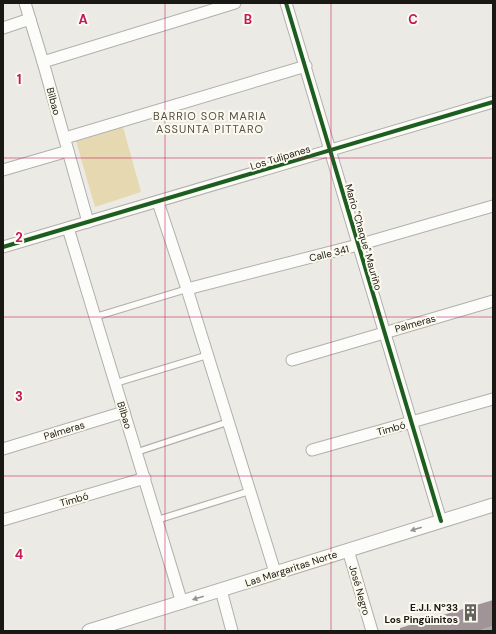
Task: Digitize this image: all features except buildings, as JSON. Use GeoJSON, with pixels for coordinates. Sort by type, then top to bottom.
{"type":"FeatureCollection","features":[{"type":"Feature","properties":{"kind":"street","name":"Bilbao"},"geometry":{"type":"LineString","coordinates":[[25,3],[44,62],[88,222]]}},
{"type":"Feature","properties":{"kind":"street"},"geometry":{"type":"LineString","coordinates":[[44,62],[235,3]]}},
{"type":"Feature","properties":{"kind":"street","name":"Mario \"Chaque\" Mauriño"},"geometry":{"type":"LineString","coordinates":[[286,3],[331,150],[440,521]]}},
{"type":"Feature","properties":{"kind":"street"},"geometry":{"type":"LineString","coordinates":[[3,28],[30,19]]}},
{"type":"Feature","properties":{"kind":"street"},"geometry":{"type":"LineString","coordinates":[[64,138],[306,66]]}},
{"type":"Feature","properties":{"kind":"street","name":"Los Tulipanes"},"geometry":{"type":"LineString","coordinates":[[3,247],[493,102]]}},
{"type":"Feature","properties":{"kind":"street"},"geometry":{"type":"LineString","coordinates":[[3,170],[68,151]]}},
{"type":"Feature","properties":{"kind":"street"},"geometry":{"type":"LineString","coordinates":[[158,202],[208,355],[275,572]]}},
{"type":"Feature","properties":{"kind":"street","name":"Calle 341"},"geometry":{"type":"LineString","coordinates":[[187,289],[358,245],[493,206]]}},
{"type":"Feature","properties":{"kind":"street","name":"Bilbao"},"geometry":{"type":"LineString","coordinates":[[68,228],[182,603]]}},
{"type":"Feature","properties":{"kind":"street","name":"Palmeras"},"geometry":{"type":"LineString","coordinates":[[292,360],[493,301]]}},
{"type":"Feature","properties":{"kind":"street","name":"Timbó"},"geometry":{"type":"LineString","coordinates":[[312,450],[493,399]]}},
{"type":"Feature","properties":{"kind":"street","name":"Palmeras"},"geometry":{"type":"LineString","coordinates":[[3,449],[124,412]]}},
{"type":"Feature","properties":{"kind":"street","name":"Timbó"},"geometry":{"type":"LineString","coordinates":[[3,520],[145,478]]}},
{"type":"Feature","properties":{"kind":"street","name":"Las Margaritas Norte"},"geometry":{"type":"LineString","coordinates":[[89,631],[493,505]]}},
{"type":"Feature","properties":{"kind":"street","name":"José Negro"},"geometry":{"type":"LineString","coordinates":[[348,550],[372,631]]}},
{"type":"Feature","properties":{"kind":"street"},"geometry":{"type":"LineString","coordinates":[[221,590],[232,631]]}},
{"type":"Feature","properties":{"kind":"lane"},"geometry":{"type":"LineString","coordinates":[[95,316],[187,289]]}},
{"type":"Feature","properties":{"kind":"lane"},"geometry":{"type":"LineString","coordinates":[[116,383],[208,355]]}},
{"type":"Feature","properties":{"kind":"lane"},"geometry":{"type":"LineString","coordinates":[[137,452],[228,422]]}},
{"type":"Feature","properties":{"kind":"lane"},"geometry":{"type":"LineString","coordinates":[[157,520],[250,491]]}},
{"type":"Feature","properties":{"kind":"shaded area"},"geometry":{"type":"Polygon","coordinates":[[[123,127],[141,192],[95,207],[76,141],[123,127]]]}},
{"type":"Feature","properties":{"kind":"cycle path"},"geometry":{"type":"LineString","coordinates":[[286,3],[441,521]]}},
{"type":"Feature","properties":{"kind":"cycle path"},"geometry":{"type":"LineString","coordinates":[[3,247],[493,102]]}},
{"type":"Feature","properties":{"kind":"place","name":"E.J.I. Nº33 Los Pingüinitos"},"geometry":{"type":"Point","coordinates":[471,613]}},
{"type":"Feature","properties":{"kind":"district","name":"BARRIO SOR MARIA ASSUNTA PITTARO"},"geometry":{"type":"Point","coordinates":[210,122]}}]}
